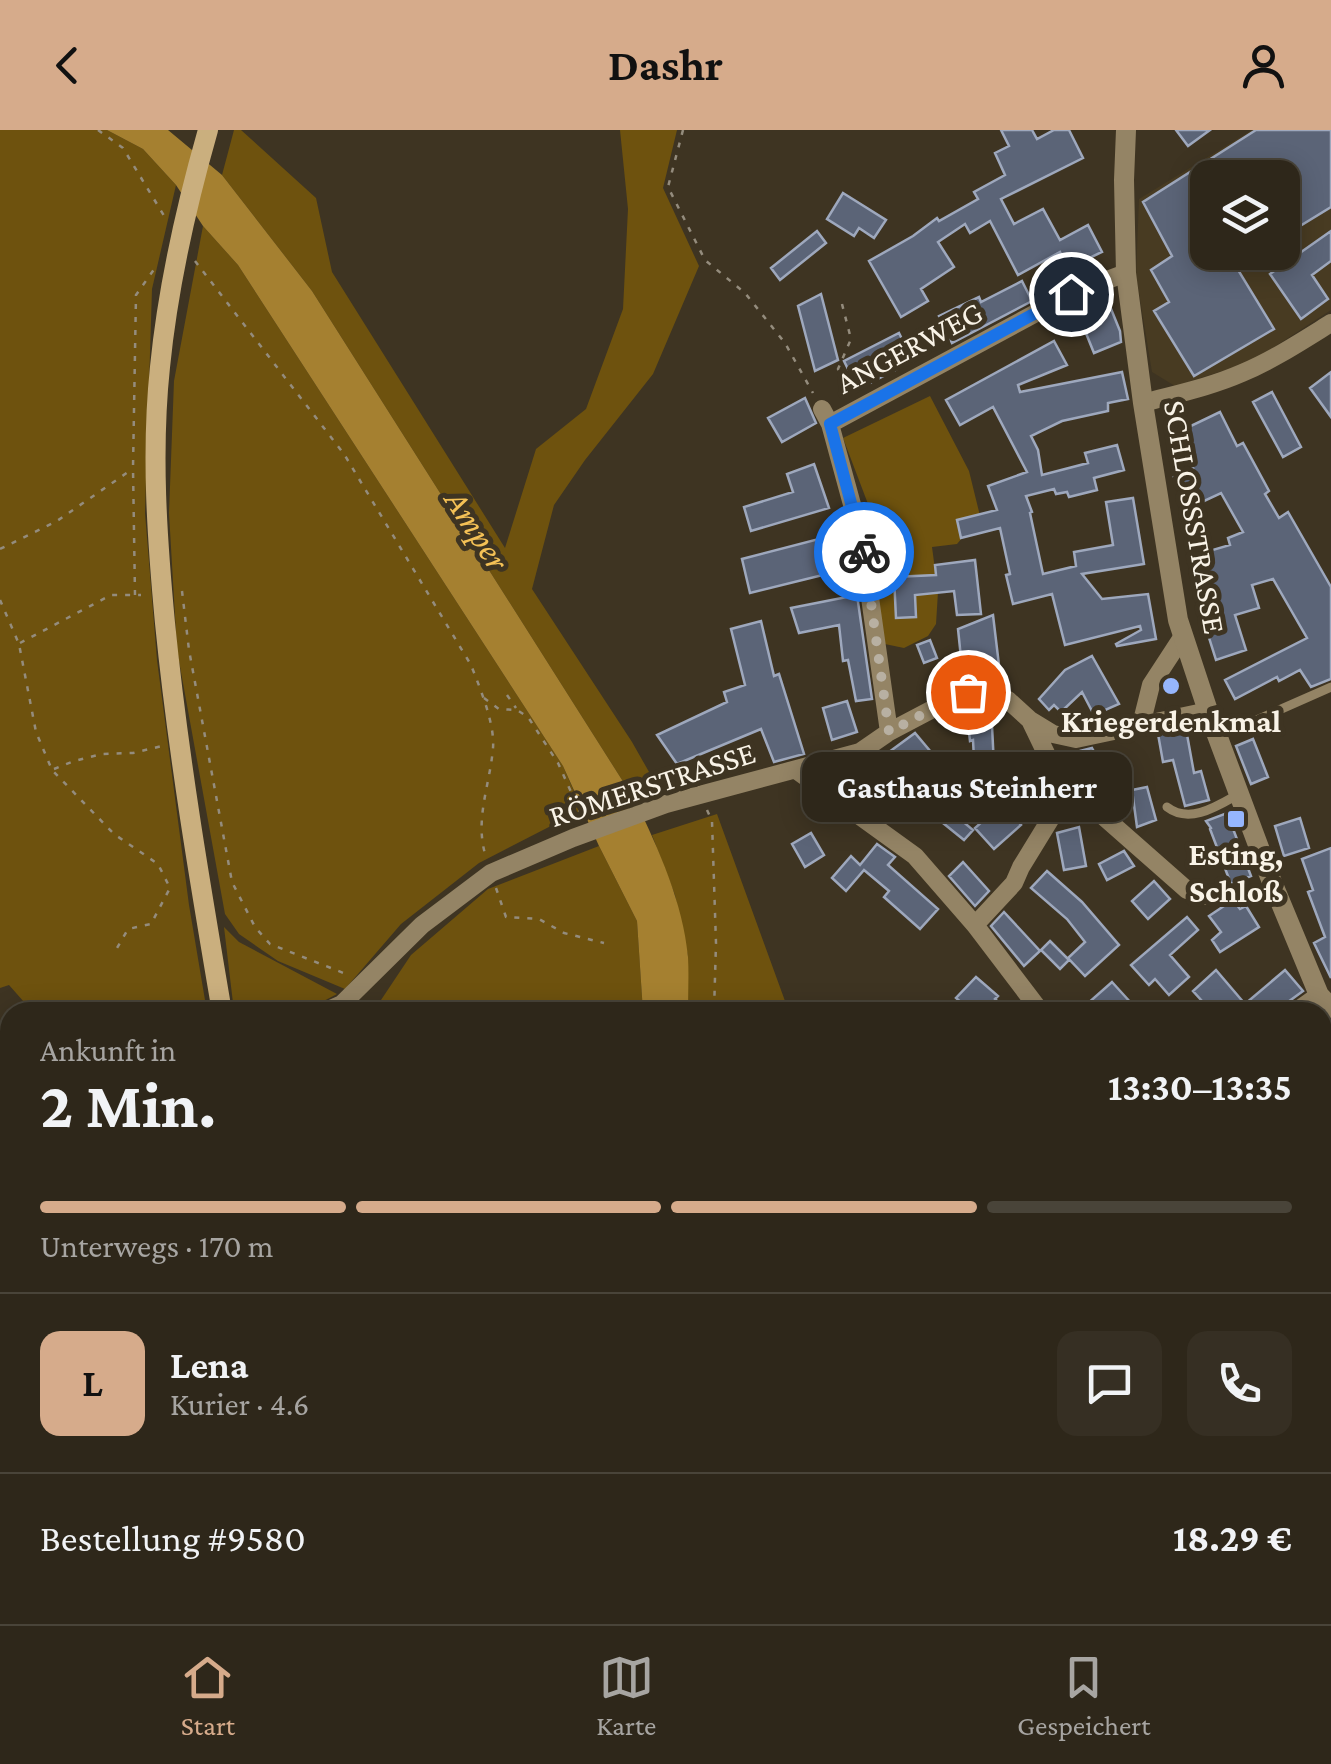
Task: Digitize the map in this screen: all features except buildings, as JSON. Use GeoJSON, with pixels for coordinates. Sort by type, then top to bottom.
{"type":"FeatureCollection","features":[{"type":"Feature","properties":{"kind":"main road"},"geometry":{"type":"LineString","coordinates":[[208,133],[170,284],[160,369],[156,480],[159,563],[177,742],[220,1002]]}},
{"type":"Feature","properties":{"kind":"street","name":"SCHLOSSSTRASSE"},"geometry":{"type":"LineString","coordinates":[[1126,130],[1126,273],[1178,620],[1273,884],[1325,1001]]}},
{"type":"Feature","properties":{"kind":"street","name":"ANGERWEG"},"geometry":{"type":"LineString","coordinates":[[826,417],[860,407],[1071,294],[1126,273]]}},
{"type":"Feature","properties":{"kind":"street"},"geometry":{"type":"LineString","coordinates":[[1143,403],[1242,373],[1331,323]]}},
{"type":"Feature","properties":{"kind":"street"},"geometry":{"type":"LineString","coordinates":[[826,417],[862,541],[889,732]]}},
{"type":"Feature","properties":{"kind":"street"},"geometry":{"type":"LineString","coordinates":[[1141,725],[1151,684],[1183,636]]}},
{"type":"Feature","properties":{"kind":"street","name":"RÖMERSTRASSE"},"geometry":{"type":"LineString","coordinates":[[344,1002],[422,925],[491,873],[666,804],[860,752],[963,693],[988,691],[1008,700],[1053,734],[1076,738],[1208,710]]}},
{"type":"Feature","properties":{"kind":"street"},"geometry":{"type":"LineString","coordinates":[[1030,720],[1054,770],[1070,787],[1187,890],[1205,896]]}},
{"type":"Feature","properties":{"kind":"street"},"geometry":{"type":"LineString","coordinates":[[796,770],[914,856],[975,925],[1033,1002]]}},
{"type":"Feature","properties":{"kind":"street"},"geometry":{"type":"LineString","coordinates":[[975,925],[1014,883],[1070,787]]}},
{"type":"Feature","properties":{"kind":"lane"},"geometry":{"type":"LineString","coordinates":[[1218,737],[1331,687]]}},
{"type":"Feature","properties":{"kind":"lane"},"geometry":{"type":"LineString","coordinates":[[1166,807],[1172,812],[1191,814],[1209,811],[1239,794]]}},
{"type":"Feature","properties":{"kind":"path"},"geometry":{"type":"LineString","coordinates":[[98,130],[123,148],[180,238],[344,454],[471,664],[494,744],[480,839],[506,917],[539,920],[564,933],[604,943]]}},
{"type":"Feature","properties":{"kind":"path"},"geometry":{"type":"LineString","coordinates":[[683,130],[668,188],[705,260],[745,293],[785,343],[826,417]]}},
{"type":"Feature","properties":{"kind":"path"},"geometry":{"type":"LineString","coordinates":[[842,304],[851,340],[838,369],[860,407]]}},
{"type":"Feature","properties":{"kind":"path"},"geometry":{"type":"LineString","coordinates":[[0,549],[57,521],[133,468]]}},
{"type":"Feature","properties":{"kind":"path"},"geometry":{"type":"LineString","coordinates":[[182,591],[189,650],[232,882],[255,927],[270,944],[364,982]]}},
{"type":"Feature","properties":{"kind":"path"},"geometry":{"type":"LineString","coordinates":[[18,644],[111,595],[141,595]]}},
{"type":"Feature","properties":{"kind":"path"},"geometry":{"type":"LineString","coordinates":[[0,600],[18,644],[36,732],[52,770],[114,834],[158,864],[170,888],[151,924],[128,929],[117,948]]}},
{"type":"Feature","properties":{"kind":"path"},"geometry":{"type":"LineString","coordinates":[[508,695],[517,710],[528,717],[573,794],[581,814],[567,824]]}},
{"type":"Feature","properties":{"kind":"path"},"geometry":{"type":"LineString","coordinates":[[483,697],[500,709],[517,710]]}},
{"type":"Feature","properties":{"kind":"path"},"geometry":{"type":"LineString","coordinates":[[52,770],[102,754],[132,753],[177,742]]}},
{"type":"Feature","properties":{"kind":"path"},"geometry":{"type":"LineString","coordinates":[[700,793],[712,821],[714,1002]]}},
{"type":"Feature","properties":{"kind":"path"},"geometry":{"type":"LineString","coordinates":[[1205,896],[1273,884]]}},
{"type":"Feature","properties":{"kind":"shaded area"},"geometry":{"type":"Polygon","coordinates":[[[0,130],[107,130],[143,149],[176,185],[152,289],[145,513],[157,660],[205,1002],[24,1002],[9,985],[0,988],[0,130]]]}},
{"type":"Feature","properties":{"kind":"shaded area"},"geometry":{"type":"Polygon","coordinates":[[[107,130],[168,130],[222,175],[312,291],[636,802],[681,917],[688,957],[688,1002],[642,1002],[637,921],[563,766],[238,265],[143,149],[107,130]]]}},
{"type":"Feature","properties":{"kind":"shaded area"},"geometry":{"type":"Polygon","coordinates":[[[234,130],[241,130],[316,198],[332,272],[505,548],[536,449],[586,409],[623,309],[628,209],[620,130],[677,130],[663,188],[699,266],[653,374],[554,505],[532,589],[661,793],[636,802],[312,291],[222,175],[234,130]]]}},
{"type":"Feature","properties":{"kind":"shaded area"},"geometry":{"type":"Polygon","coordinates":[[[1252,130],[1331,130],[1331,310],[1251,362],[1175,386],[1152,372],[1136,275],[1139,199],[1190,168],[1190,270],[1300,270],[1300,160],[1203,160],[1252,130]]]}},
{"type":"Feature","properties":{"kind":"shaded area"},"geometry":{"type":"Polygon","coordinates":[[[203,226],[238,265],[563,766],[582,810],[479,863],[401,924],[345,989],[278,961],[239,934],[225,914],[177,650],[169,513],[174,381],[203,226]]]}},
{"type":"Feature","properties":{"kind":"shaded area"},"geometry":{"type":"Polygon","coordinates":[[[930,396],[969,471],[984,532],[962,538],[957,544],[932,547],[938,592],[936,624],[928,636],[904,648],[880,643],[876,549],[868,504],[843,438],[930,396]]]}},
{"type":"Feature","properties":{"kind":"shaded area"},"geometry":{"type":"Polygon","coordinates":[[[717,814],[785,1002],[688,1002],[688,956],[675,895],[652,835],[717,814]]]}},
{"type":"Feature","properties":{"kind":"shaded area"},"geometry":{"type":"Polygon","coordinates":[[[599,846],[637,921],[642,1002],[380,1002],[411,955],[488,889],[599,846]]]}},
{"type":"Feature","properties":{"kind":"shaded area"},"geometry":{"type":"Polygon","coordinates":[[[224,927],[239,942],[337,994],[322,1002],[233,1002],[224,927]]]}},
{"type":"Feature","properties":{"kind":"way so far"},"geometry":{"type":"LineString","coordinates":[[864,552],[889,732],[968,692]]}},
{"type":"Feature","properties":{"kind":"place","name":"Kriegerdenkmal"},"geometry":{"type":"Point","coordinates":[1171,686]}},
{"type":"Feature","properties":{"kind":"place","name":"Gasthaus Steinherr"},"geometry":{"type":"Point","coordinates":[968,692]}},
{"type":"Feature","properties":{"kind":"place","name":"Esting, Schloß"},"geometry":{"type":"Point","coordinates":[1236,819]}},
{"type":"Feature","properties":{"kind":"route"},"geometry":{"type":"LineString","coordinates":[[864,552],[830,424],[1071,294]]}},
{"type":"Feature","properties":{"kind":"water label","name":"Amper"},"geometry":{"type":"Point","coordinates":[477,530]}}]}
